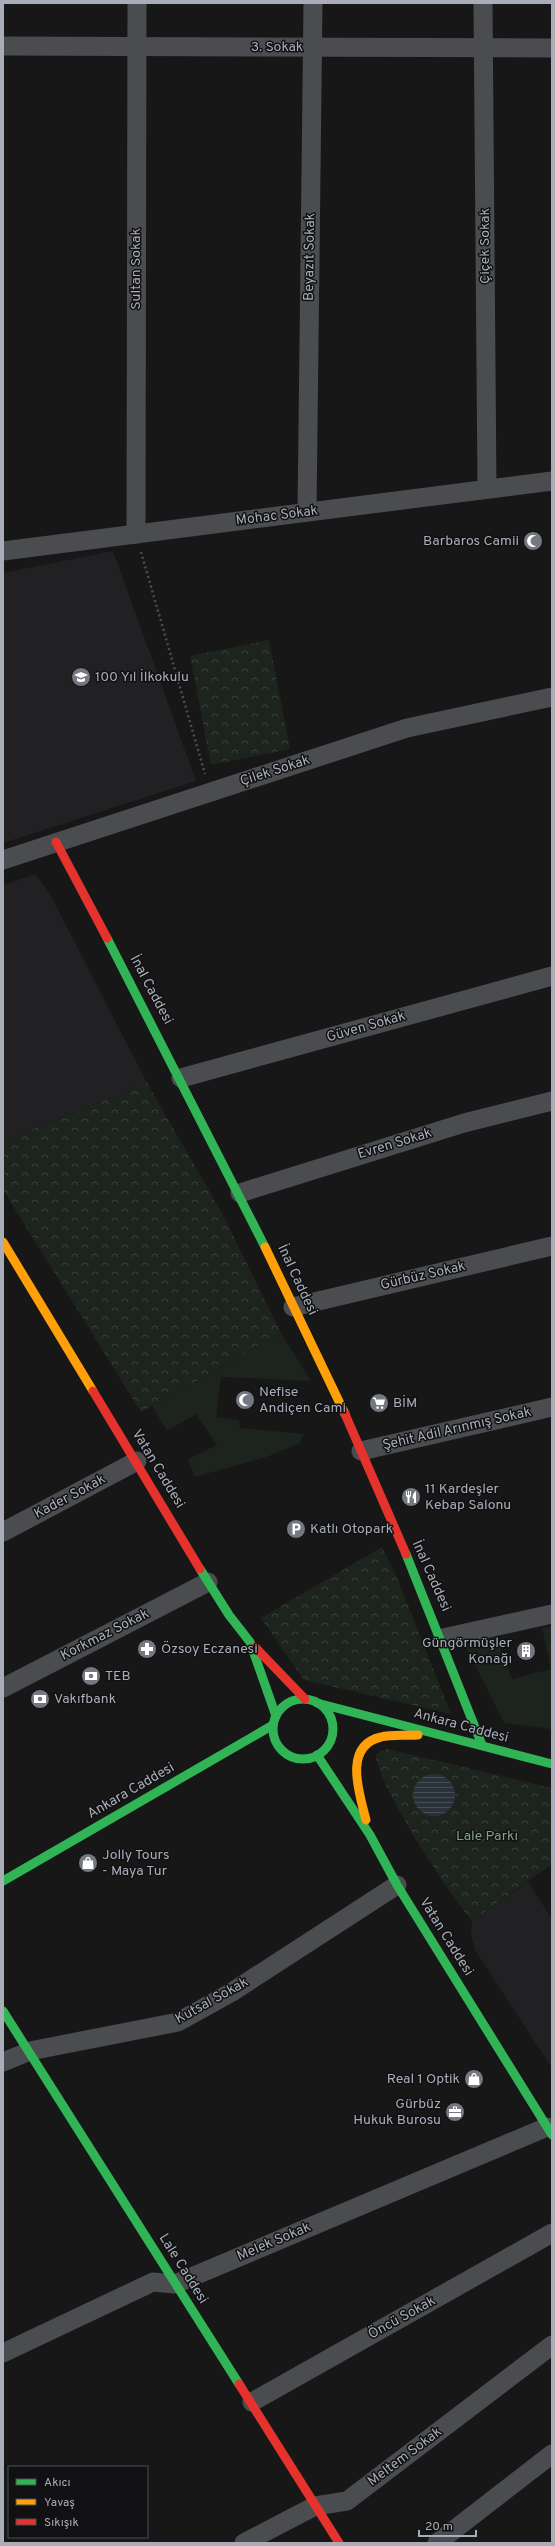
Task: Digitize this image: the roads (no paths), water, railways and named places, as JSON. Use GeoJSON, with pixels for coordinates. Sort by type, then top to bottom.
{"type":"FeatureCollection","features":[{"type":"Feature","properties":{"kind":"main road","name":"İnal Caddesi"},"geometry":{"type":"LineString","coordinates":[[56,842],[240,1192],[361,1451],[443,1638],[482,1745]]}},
{"type":"Feature","properties":{"kind":"main road","name":"Vatan Caddesi"},"geometry":{"type":"LineString","coordinates":[[3,1242],[137,1461],[208,1582],[229,1615],[250,1642],[274,1720]]}},
{"type":"Feature","properties":{"kind":"main road"},"geometry":{"type":"LineString","coordinates":[[250,1642],[305,1699]]}},
{"type":"Feature","properties":{"kind":"main road"},"geometry":{"type":"LineString","coordinates":[[305,1699],[317,1702],[324,1708],[332,1724],[329,1742],[317,1755],[298,1758],[282,1750],[276,1743],[274,1720],[288,1703],[305,1699]]}},
{"type":"Feature","properties":{"kind":"main road","name":"Ankara Caddesi"},"geometry":{"type":"LineString","coordinates":[[317,1702],[552,1764]]}},
{"type":"Feature","properties":{"kind":"main road","name":"Ankara Caddesi"},"geometry":{"type":"LineString","coordinates":[[3,1881],[274,1720]]}},
{"type":"Feature","properties":{"kind":"main road"},"geometry":{"type":"LineString","coordinates":[[370,1835],[356,1778],[357,1761],[364,1747],[380,1737],[442,1734]]}},
{"type":"Feature","properties":{"kind":"main road","name":"Vatan Caddesi"},"geometry":{"type":"LineString","coordinates":[[317,1755],[370,1835],[397,1885],[550,2131]]}},
{"type":"Feature","properties":{"kind":"main road","name":"Lale Caddesi"},"geometry":{"type":"LineString","coordinates":[[3,2011],[30,2051],[175,2284],[252,2402],[339,2543]]}},
{"type":"Feature","properties":{"kind":"street","name":"Sultan Sokak"},"geometry":{"type":"LineString","coordinates":[[136,534],[137,3]]}},
{"type":"Feature","properties":{"kind":"street","name":"Beyazıt Sokak"},"geometry":{"type":"LineString","coordinates":[[307,512],[313,3]]}},
{"type":"Feature","properties":{"kind":"street","name":"Çiçek Sokak"},"geometry":{"type":"LineString","coordinates":[[483,3],[487,489]]}},
{"type":"Feature","properties":{"kind":"street","name":"3. Sokak"},"geometry":{"type":"LineString","coordinates":[[3,46],[552,48]]}},
{"type":"Feature","properties":{"kind":"street","name":"Mohac Sokak"},"geometry":{"type":"LineString","coordinates":[[3,551],[552,481]]}},
{"type":"Feature","properties":{"kind":"street","name":"Çilek Sokak"},"geometry":{"type":"LineString","coordinates":[[3,860],[407,728],[552,697]]}},
{"type":"Feature","properties":{"kind":"street","name":"Güven Sokak"},"geometry":{"type":"LineString","coordinates":[[181,1078],[552,976]]}},
{"type":"Feature","properties":{"kind":"street","name":"Evren Sokak"},"geometry":{"type":"LineString","coordinates":[[240,1192],[464,1123],[552,1101]]}},
{"type":"Feature","properties":{"kind":"street","name":"Gürbüz Sokak"},"geometry":{"type":"LineString","coordinates":[[294,1307],[552,1246]]}},
{"type":"Feature","properties":{"kind":"street","name":"Şehit Adil Arınmış Sokak"},"geometry":{"type":"LineString","coordinates":[[361,1451],[552,1406]]}},
{"type":"Feature","properties":{"kind":"street","name":"Kader Sokak"},"geometry":{"type":"LineString","coordinates":[[3,1532],[137,1461]]}},
{"type":"Feature","properties":{"kind":"street","name":"Korkmaz Sokak"},"geometry":{"type":"LineString","coordinates":[[3,1688],[208,1582]]}},
{"type":"Feature","properties":{"kind":"street"},"geometry":{"type":"LineString","coordinates":[[443,1638],[552,1614]]}},
{"type":"Feature","properties":{"kind":"street","name":"Kutsal Sokak"},"geometry":{"type":"LineString","coordinates":[[3,2062],[30,2051],[178,2022],[232,1992],[397,1885]]}},
{"type":"Feature","properties":{"kind":"street","name":"Melek Sokak"},"geometry":{"type":"LineString","coordinates":[[3,2353],[153,2282],[175,2284],[550,2131]]}},
{"type":"Feature","properties":{"kind":"street","name":"Öncü Sokak"},"geometry":{"type":"LineString","coordinates":[[252,2402],[552,2233]]}},
{"type":"Feature","properties":{"kind":"street","name":"Meltem Sokak"},"geometry":{"type":"LineString","coordinates":[[244,2543],[315,2506],[347,2501],[552,2345]]}},
{"type":"Feature","properties":{"kind":"street"},"geometry":{"type":"LineString","coordinates":[[437,2543],[552,2454]]}},
{"type":"Feature","properties":{"kind":"place","name":"Barbaros Camii"},"geometry":{"type":"Point","coordinates":[533,541]}},
{"type":"Feature","properties":{"kind":"place","name":"100 Yıl İlkokulu"},"geometry":{"type":"Point","coordinates":[81,677]}},
{"type":"Feature","properties":{"kind":"place","name":"Nefise Andiçen Cami"},"geometry":{"type":"Point","coordinates":[245,1400]}},
{"type":"Feature","properties":{"kind":"place","name":"BİM"},"geometry":{"type":"Point","coordinates":[379,1403]}},
{"type":"Feature","properties":{"kind":"place","name":"11 Kardeşler Kebap Salonu"},"geometry":{"type":"Point","coordinates":[411,1497]}},
{"type":"Feature","properties":{"kind":"place","name":"Katlı Otopark"},"geometry":{"type":"Point","coordinates":[296,1529]}},
{"type":"Feature","properties":{"kind":"place","name":"Özsoy Eczanesi"},"geometry":{"type":"Point","coordinates":[147,1649]}},
{"type":"Feature","properties":{"kind":"place","name":"Güngörmüşler Konağı"},"geometry":{"type":"Point","coordinates":[526,1651]}},
{"type":"Feature","properties":{"kind":"place","name":"TEB"},"geometry":{"type":"Point","coordinates":[91,1676]}},
{"type":"Feature","properties":{"kind":"place","name":"Vakıfbank"},"geometry":{"type":"Point","coordinates":[40,1699]}},
{"type":"Feature","properties":{"kind":"place","name":"Jolly Tours - Maya Tur"},"geometry":{"type":"Point","coordinates":[88,1863]}},
{"type":"Feature","properties":{"kind":"place","name":"Real 1 Optik"},"geometry":{"type":"Point","coordinates":[474,2079]}},
{"type":"Feature","properties":{"kind":"place","name":"Gürbüz Hukuk Burosu"},"geometry":{"type":"Point","coordinates":[455,2112]}},
{"type":"Feature","properties":{"kind":"park label","name":"Lale Parkı"},"geometry":{"type":"Point","coordinates":[487,1836]}}]}
